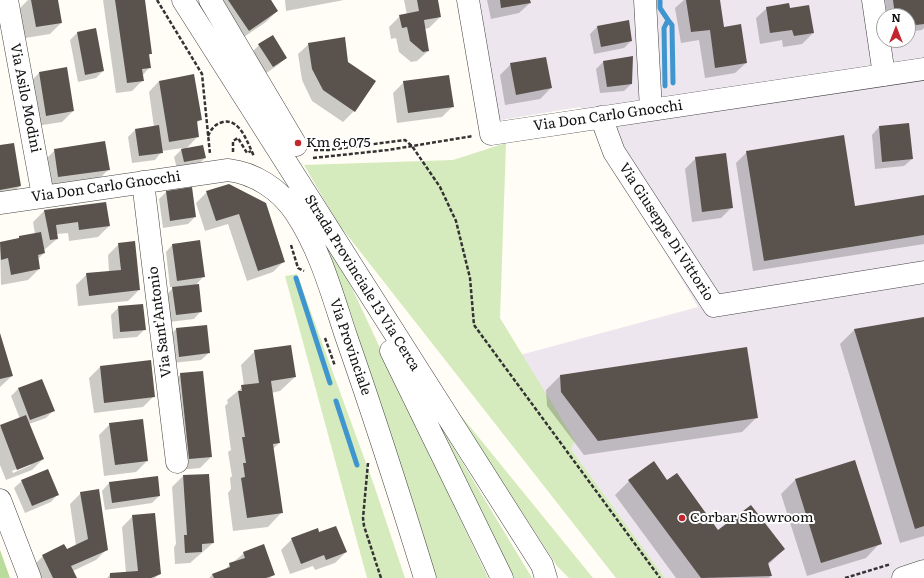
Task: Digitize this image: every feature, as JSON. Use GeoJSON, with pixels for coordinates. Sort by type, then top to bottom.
{"type":"FeatureCollection","features":[{"type":"Feature","properties":{"kind":"street","name":"Via Asilo Modini"},"geometry":{"type":"LineString","coordinates":[[7,0],[43,196]]}},
{"type":"Feature","properties":{"kind":"street","name":"Strada Provinciale 13 Via Cerca"},"geometry":{"type":"LineString","coordinates":[[184,0],[544,572],[559,578]]}},
{"type":"Feature","properties":{"kind":"street"},"geometry":{"type":"LineString","coordinates":[[210,0],[296,144]]}},
{"type":"Feature","properties":{"kind":"street"},"geometry":{"type":"LineString","coordinates":[[468,0],[491,134]]}},
{"type":"Feature","properties":{"kind":"street"},"geometry":{"type":"LineString","coordinates":[[645,0],[651,110]]}},
{"type":"Feature","properties":{"kind":"street"},"geometry":{"type":"LineString","coordinates":[[873,0],[884,75]]}},
{"type":"Feature","properties":{"kind":"street","name":"Via Don Carlo Gnocchi"},"geometry":{"type":"LineString","coordinates":[[491,134],[924,69]]}},
{"type":"Feature","properties":{"kind":"street","name":"Via Giuseppe Di Vittorio"},"geometry":{"type":"LineString","coordinates":[[601,117],[614,152],[714,306],[924,272]]}},
{"type":"Feature","properties":{"kind":"street","name":"Via Don Carlo Gnocchi"},"geometry":{"type":"LineString","coordinates":[[0,203],[223,171]]}},
{"type":"Feature","properties":{"kind":"street","name":"Via Provinciale"},"geometry":{"type":"LineString","coordinates":[[223,171],[254,177],[281,196],[296,213],[313,245],[382,442],[425,578]]}},
{"type":"Feature","properties":{"kind":"street","name":"Via Sant'Antonio"},"geometry":{"type":"LineString","coordinates":[[143,182],[177,462]]}},
{"type":"Feature","properties":{"kind":"street"},"geometry":{"type":"LineString","coordinates":[[336,242],[502,578]]}},
{"type":"Feature","properties":{"kind":"street"},"geometry":{"type":"LineString","coordinates":[[0,500],[6,531],[30,578]]}},
{"type":"Feature","properties":{"kind":"street"},"geometry":{"type":"LineString","coordinates":[[899,570],[924,571]]}},
{"type":"Feature","properties":{"kind":"path"},"geometry":{"type":"LineString","coordinates":[[157,0],[202,74],[208,137],[215,125],[227,121],[234,123],[240,129],[251,151],[257,159]]}},
{"type":"Feature","properties":{"kind":"path"},"geometry":{"type":"LineString","coordinates":[[313,158],[388,150],[491,134]]}},
{"type":"Feature","properties":{"kind":"path"},"geometry":{"type":"LineString","coordinates":[[223,171],[233,141],[238,138],[247,153],[251,151]]}},
{"type":"Feature","properties":{"kind":"path"},"geometry":{"type":"LineString","coordinates":[[296,144],[299,149],[329,150],[404,140],[412,146],[440,187],[456,221],[470,278],[474,325],[660,578]]}},
{"type":"Feature","properties":{"kind":"path"},"geometry":{"type":"LineString","coordinates":[[289,239],[298,268],[308,274]]}},
{"type":"Feature","properties":{"kind":"path"},"geometry":{"type":"LineString","coordinates":[[323,330],[337,373]]}},
{"type":"Feature","properties":{"kind":"path"},"geometry":{"type":"LineString","coordinates":[[368,460],[363,518],[364,526],[381,578]]}},
{"type":"Feature","properties":{"kind":"path"},"geometry":{"type":"LineString","coordinates":[[845,578],[899,570]]}},
{"type":"Feature","properties":{"kind":"shaded area"},"geometry":{"type":"Polygon","coordinates":[[[475,0],[924,0],[924,568],[893,578],[665,578],[571,449],[575,441],[520,355],[698,307],[580,107],[495,121],[475,0]]]}},
{"type":"Feature","properties":{"kind":"green space"},"geometry":{"type":"Polygon","coordinates":[[[506,143],[500,318],[575,441],[571,449],[665,578],[616,578],[337,222],[304,165],[453,160],[506,143]]]}},
{"type":"Feature","properties":{"kind":"green space"},"geometry":{"type":"Polygon","coordinates":[[[316,234],[335,252],[488,578],[430,578],[316,234]]]}},
{"type":"Feature","properties":{"kind":"green space"},"geometry":{"type":"Polygon","coordinates":[[[297,274],[374,485],[405,578],[367,578],[285,276],[297,274]]]}},
{"type":"Feature","properties":{"kind":"green space"},"geometry":{"type":"Polygon","coordinates":[[[454,407],[593,578],[569,578],[557,566],[454,407]]]}},
{"type":"Feature","properties":{"kind":"green space"},"geometry":{"type":"Polygon","coordinates":[[[441,427],[532,578],[509,578],[465,489],[441,427]]]}},
{"type":"Feature","properties":{"kind":"green space"},"geometry":{"type":"Polygon","coordinates":[[[0,550],[10,578],[0,578],[0,550]]]}},
{"type":"Feature","properties":{"kind":"building"},"geometry":{"type":"Polygon","coordinates":[[[31,0],[58,0],[62,23],[36,27],[31,0]]]}},
{"type":"Feature","properties":{"kind":"building"},"geometry":{"type":"Polygon","coordinates":[[[115,0],[145,0],[152,54],[149,54],[151,68],[142,69],[144,81],[127,83],[115,0]]]}},
{"type":"Feature","properties":{"kind":"building"},"geometry":{"type":"Polygon","coordinates":[[[228,0],[271,0],[278,11],[249,31],[228,0]]]}},
{"type":"Feature","properties":{"kind":"building"},"geometry":{"type":"Polygon","coordinates":[[[417,0],[438,0],[441,17],[424,20],[429,51],[423,52],[410,41],[407,27],[402,28],[399,15],[419,11],[417,0]]]}},
{"type":"Feature","properties":{"kind":"building"},"geometry":{"type":"Polygon","coordinates":[[[500,0],[530,0],[531,3],[501,8],[500,0]]]}},
{"type":"Feature","properties":{"kind":"building"},"geometry":{"type":"Polygon","coordinates":[[[686,0],[720,0],[724,27],[741,24],[747,63],[715,68],[710,30],[691,32],[686,0]]]}},
{"type":"Feature","properties":{"kind":"building"},"geometry":{"type":"Polygon","coordinates":[[[893,0],[924,0],[924,24],[916,25],[916,8],[894,8],[893,0]]]}},
{"type":"Feature","properties":{"kind":"building"},"geometry":{"type":"Polygon","coordinates":[[[789,3],[790,8],[809,5],[814,33],[794,36],[792,30],[770,33],[766,7],[789,3]]]}},
{"type":"Feature","properties":{"kind":"building"},"geometry":{"type":"Polygon","coordinates":[[[629,20],[632,41],[601,47],[597,26],[629,20]]]}},
{"type":"Feature","properties":{"kind":"building"},"geometry":{"type":"Polygon","coordinates":[[[96,28],[104,71],[85,75],[77,32],[96,28]]]}},
{"type":"Feature","properties":{"kind":"building"},"geometry":{"type":"Polygon","coordinates":[[[273,35],[287,58],[273,67],[258,44],[273,35]]]}},
{"type":"Feature","properties":{"kind":"building"},"geometry":{"type":"Polygon","coordinates":[[[345,37],[348,62],[376,81],[355,112],[323,90],[312,69],[308,43],[345,37]]]}},
{"type":"Feature","properties":{"kind":"building"},"geometry":{"type":"Polygon","coordinates":[[[633,56],[632,84],[607,87],[603,61],[633,56]]]}},
{"type":"Feature","properties":{"kind":"building"},"geometry":{"type":"Polygon","coordinates":[[[546,57],[552,88],[516,95],[510,63],[546,57]]]}},
{"type":"Feature","properties":{"kind":"building"},"geometry":{"type":"Polygon","coordinates":[[[67,67],[74,111],[46,116],[39,72],[67,67]]]}},
{"type":"Feature","properties":{"kind":"building"},"geometry":{"type":"Polygon","coordinates":[[[194,74],[202,120],[197,121],[199,137],[169,142],[159,81],[194,74]]]}},
{"type":"Feature","properties":{"kind":"building"},"geometry":{"type":"Polygon","coordinates":[[[449,75],[454,107],[408,113],[403,81],[449,75]]]}},
{"type":"Feature","properties":{"kind":"building"},"geometry":{"type":"Polygon","coordinates":[[[909,123],[913,159],[882,162],[879,126],[909,123]]]}},
{"type":"Feature","properties":{"kind":"building"},"geometry":{"type":"Polygon","coordinates":[[[159,125],[163,153],[139,156],[135,129],[159,125]]]}},
{"type":"Feature","properties":{"kind":"building"},"geometry":{"type":"Polygon","coordinates":[[[844,135],[855,206],[924,195],[924,235],[764,261],[746,151],[844,135]]]}},
{"type":"Feature","properties":{"kind":"building"},"geometry":{"type":"Polygon","coordinates":[[[105,141],[110,170],[58,177],[54,149],[105,141]]]}},
{"type":"Feature","properties":{"kind":"building"},"geometry":{"type":"Polygon","coordinates":[[[14,143],[21,186],[0,190],[0,145],[14,143]]]}},
{"type":"Feature","properties":{"kind":"building"},"geometry":{"type":"Polygon","coordinates":[[[203,145],[206,158],[184,162],[181,149],[203,145]]]}},
{"type":"Feature","properties":{"kind":"building"},"geometry":{"type":"Polygon","coordinates":[[[726,153],[733,208],[702,212],[695,157],[726,153]]]}},
{"type":"Feature","properties":{"kind":"building"},"geometry":{"type":"Polygon","coordinates":[[[229,184],[266,203],[285,262],[258,271],[239,214],[216,221],[206,191],[229,184]]]}},
{"type":"Feature","properties":{"kind":"building"},"geometry":{"type":"Polygon","coordinates":[[[192,187],[196,217],[170,221],[166,191],[192,187]]]}},
{"type":"Feature","properties":{"kind":"building"},"geometry":{"type":"Polygon","coordinates":[[[106,202],[110,226],[79,230],[78,222],[56,225],[58,239],[50,240],[44,210],[106,202]]]}},
{"type":"Feature","properties":{"kind":"building"},"geometry":{"type":"Polygon","coordinates":[[[41,232],[45,253],[38,255],[40,269],[11,275],[8,258],[1,260],[0,242],[19,238],[19,236],[41,232]]]}},
{"type":"Feature","properties":{"kind":"building"},"geometry":{"type":"Polygon","coordinates":[[[200,240],[205,277],[177,281],[172,244],[200,240]]]}},
{"type":"Feature","properties":{"kind":"building"},"geometry":{"type":"Polygon","coordinates":[[[135,241],[140,290],[89,296],[86,273],[121,270],[118,243],[135,241]]]}},
{"type":"Feature","properties":{"kind":"building"},"geometry":{"type":"Polygon","coordinates":[[[199,284],[202,312],[176,315],[172,287],[199,284]]]}},
{"type":"Feature","properties":{"kind":"building"},"geometry":{"type":"Polygon","coordinates":[[[143,304],[146,330],[120,332],[118,306],[143,304]]]}},
{"type":"Feature","properties":{"kind":"building"},"geometry":{"type":"Polygon","coordinates":[[[924,317],[924,526],[915,529],[854,329],[924,317]]]}},
{"type":"Feature","properties":{"kind":"building"},"geometry":{"type":"Polygon","coordinates":[[[207,325],[210,353],[179,357],[176,328],[207,325]]]}},
{"type":"Feature","properties":{"kind":"building"},"geometry":{"type":"Polygon","coordinates":[[[0,333],[13,376],[0,379],[0,333]]]}},
{"type":"Feature","properties":{"kind":"building"},"geometry":{"type":"Polygon","coordinates":[[[291,345],[296,377],[271,381],[280,443],[273,444],[283,513],[247,518],[241,478],[245,477],[243,463],[246,463],[242,437],[245,437],[238,391],[242,391],[241,385],[259,383],[254,350],[291,345]]]}},
{"type":"Feature","properties":{"kind":"building"},"geometry":{"type":"Polygon","coordinates":[[[747,347],[758,418],[598,441],[561,392],[560,375],[747,347]]]}},
{"type":"Feature","properties":{"kind":"building"},"geometry":{"type":"Polygon","coordinates":[[[151,360],[155,397],[104,403],[100,366],[151,360]]]}},
{"type":"Feature","properties":{"kind":"building"},"geometry":{"type":"Polygon","coordinates":[[[203,371],[212,457],[189,459],[180,373],[203,371]]]}},
{"type":"Feature","properties":{"kind":"building"},"geometry":{"type":"Polygon","coordinates":[[[42,379],[55,411],[30,420],[18,388],[42,379]]]}},
{"type":"Feature","properties":{"kind":"building"},"geometry":{"type":"Polygon","coordinates":[[[26,415],[44,459],[17,470],[0,425],[26,415]]]}},
{"type":"Feature","properties":{"kind":"building"},"geometry":{"type":"Polygon","coordinates":[[[143,419],[148,461],[115,465],[109,423],[143,419]]]}},
{"type":"Feature","properties":{"kind":"building"},"geometry":{"type":"Polygon","coordinates":[[[855,460],[882,544],[821,563],[795,479],[855,460]]]}},
{"type":"Feature","properties":{"kind":"building","name":"Corbar Showroom"},"geometry":{"type":"Polygon","coordinates":[[[654,461],[667,480],[677,473],[718,530],[751,505],[785,549],[768,563],[772,576],[701,578],[628,480],[654,461]]]}},
{"type":"Feature","properties":{"kind":"building"},"geometry":{"type":"Polygon","coordinates":[[[48,469],[59,495],[32,506],[21,480],[48,469]]]}},
{"type":"Feature","properties":{"kind":"building"},"geometry":{"type":"Polygon","coordinates":[[[209,474],[214,543],[202,544],[202,552],[185,553],[184,535],[187,535],[183,475],[209,474]]]}},
{"type":"Feature","properties":{"kind":"building"},"geometry":{"type":"Polygon","coordinates":[[[158,476],[160,496],[112,503],[109,482],[158,476]]]}},
{"type":"Feature","properties":{"kind":"building"},"geometry":{"type":"Polygon","coordinates":[[[99,489],[108,550],[71,566],[77,578],[53,578],[42,555],[64,544],[67,549],[88,539],[80,492],[99,489]]]}},
{"type":"Feature","properties":{"kind":"building"},"geometry":{"type":"Polygon","coordinates":[[[155,513],[161,574],[151,578],[110,578],[110,573],[138,571],[132,515],[155,513]]]}},
{"type":"Feature","properties":{"kind":"building"},"geometry":{"type":"Polygon","coordinates":[[[336,526],[347,552],[326,560],[324,555],[301,564],[291,538],[318,528],[319,532],[336,526]]]}},
{"type":"Feature","properties":{"kind":"building"},"geometry":{"type":"Polygon","coordinates":[[[264,544],[275,575],[266,578],[214,578],[212,574],[230,567],[229,563],[245,558],[243,552],[264,544]]]}},
{"type":"Feature","properties":{"kind":"waterway"},"geometry":{"type":"LineString","coordinates":[[660,0],[660,8],[668,20],[664,28],[665,86]]}},
{"type":"Feature","properties":{"kind":"waterway"},"geometry":{"type":"LineString","coordinates":[[668,20],[672,25],[673,83]]}},
{"type":"Feature","properties":{"kind":"waterway"},"geometry":{"type":"LineString","coordinates":[[296,278],[330,383]]}},
{"type":"Feature","properties":{"kind":"waterway"},"geometry":{"type":"LineString","coordinates":[[336,401],[357,465]]}},
{"type":"Feature","properties":{"kind":"place","name":"Km 6+075"},"geometry":{"type":"Point","coordinates":[298,143]}},
{"type":"Feature","properties":{"kind":"place","name":"Corbar Showroom"},"geometry":{"type":"Point","coordinates":[682,518]}}]}
